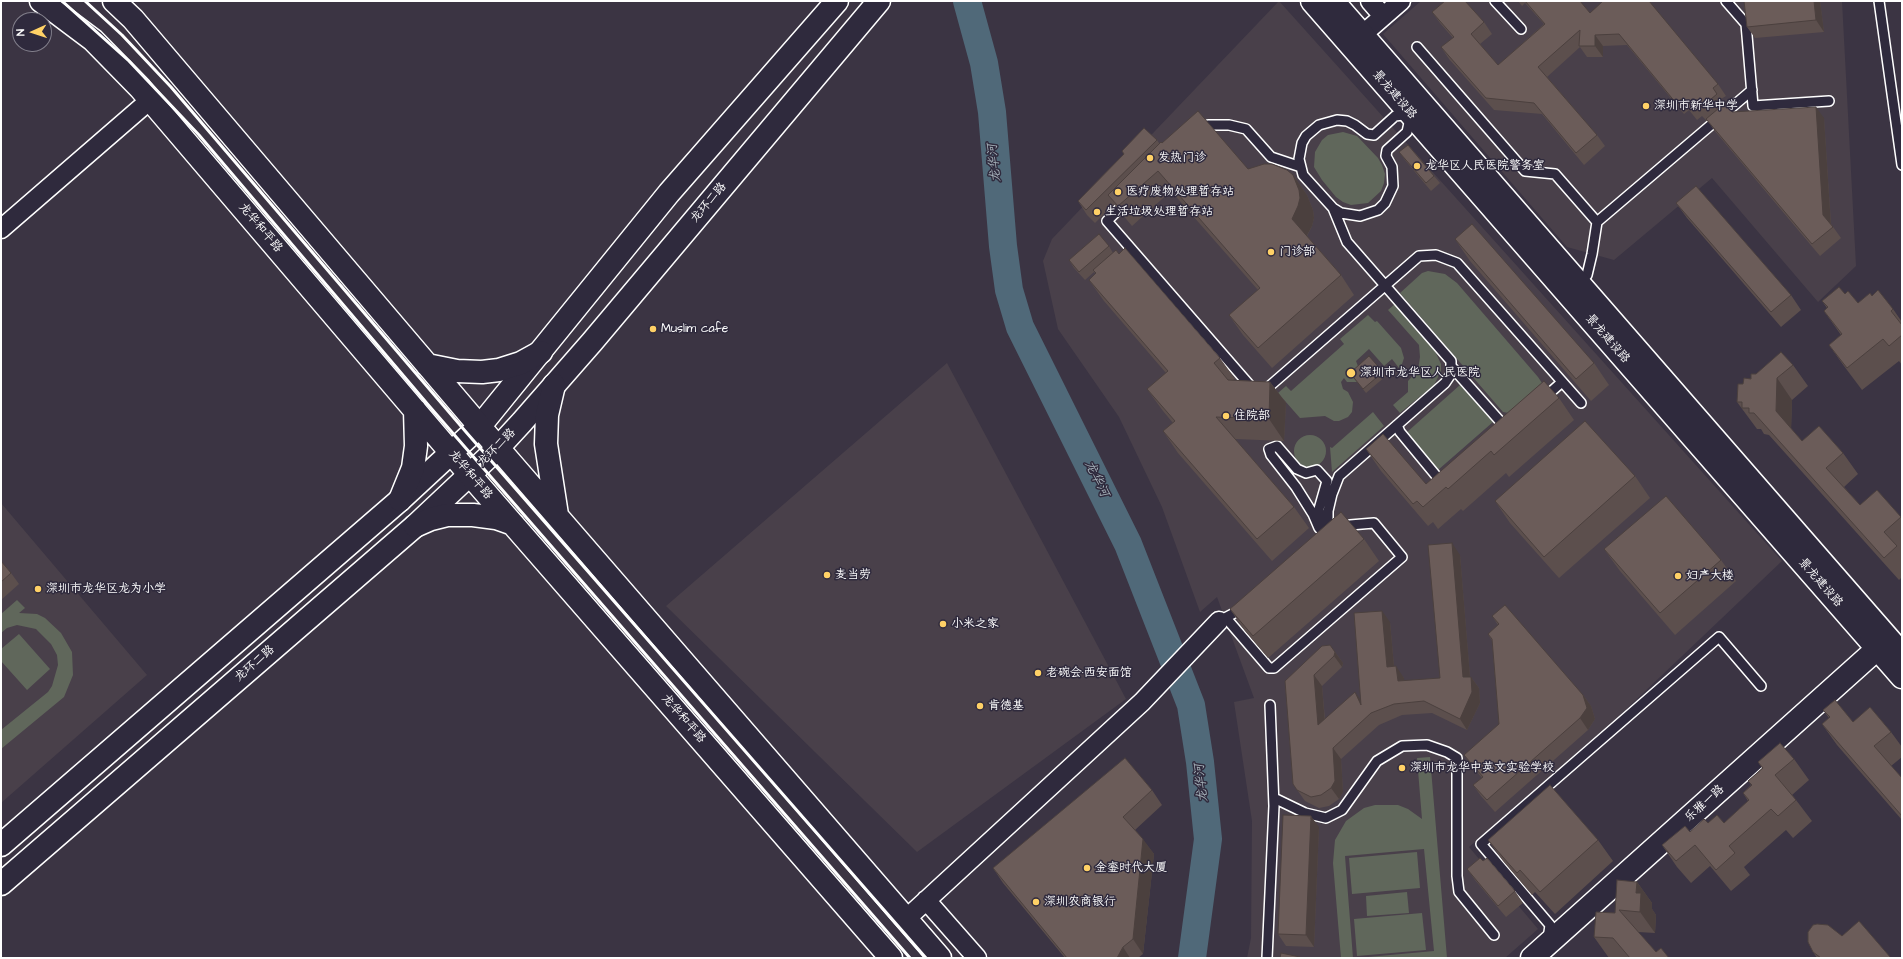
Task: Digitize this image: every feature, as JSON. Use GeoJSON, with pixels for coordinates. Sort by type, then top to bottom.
{"type":"FeatureCollection","features":[{"type":"Feature","properties":{"kind":"main road","name":"龙华和平路"},"geometry":{"type":"LineString","coordinates":[[41,1],[94,40],[150,100],[414,410],[891,958]]}},
{"type":"Feature","properties":{"kind":"main road"},"geometry":{"type":"LineString","coordinates":[[114,1],[133,19],[498,448],[940,958]]}},
{"type":"Feature","properties":{"kind":"main road"},"geometry":{"type":"LineString","coordinates":[[1,845],[400,500],[480,426],[669,193],[837,1]]}},
{"type":"Feature","properties":{"kind":"main road","name":"龙环二路"},"geometry":{"type":"LineString","coordinates":[[1,884],[414,526],[498,448],[554,385],[880,1]]}},
{"type":"Feature","properties":{"kind":"main road","name":"景龙建设路"},"geometry":{"type":"LineString","coordinates":[[1312,1],[1902,677]]}},
{"type":"Feature","properties":{"kind":"main road","name":"景龙建设路"},"geometry":{"type":"LineString","coordinates":[[1333,1],[1902,654]]}},
{"type":"Feature","properties":{"kind":"main road"},"geometry":{"type":"LineString","coordinates":[[427,365],[457,371],[482,372],[499,370],[521,363],[541,352]]}},
{"type":"Feature","properties":{"kind":"main road"},"geometry":{"type":"LineString","coordinates":[[554,385],[547,414],[546,444],[557,516]]}},
{"type":"Feature","properties":{"kind":"main road"},"geometry":{"type":"LineString","coordinates":[[400,500],[413,468],[416,446],[414,410]]}},
{"type":"Feature","properties":{"kind":"main road"},"geometry":{"type":"LineString","coordinates":[[414,526],[447,515],[473,515],[496,518],[513,524]]}},
{"type":"Feature","properties":{"kind":"main road","name":"乐雅一路"},"geometry":{"type":"LineString","coordinates":[[1546,954],[1877,649]]}},
{"type":"Feature","properties":{"kind":"street"},"geometry":{"type":"LineString","coordinates":[[1370,1],[1383,16]]}},
{"type":"Feature","properties":{"kind":"street"},"geometry":{"type":"LineString","coordinates":[[1362,35],[1401,1]]}},
{"type":"Feature","properties":{"kind":"street"},"geometry":{"type":"LineString","coordinates":[[1,229],[150,100]]}},
{"type":"Feature","properties":{"kind":"street"},"geometry":{"type":"LineString","coordinates":[[906,918],[1142,702],[1218,624]]}},
{"type":"Feature","properties":{"kind":"street"},"geometry":{"type":"LineString","coordinates":[[926,900],[977,958]]}},
{"type":"Feature","properties":{"kind":"lane"},"geometry":{"type":"LineString","coordinates":[[1495,1],[1521,29]]}},
{"type":"Feature","properties":{"kind":"lane"},"geometry":{"type":"LineString","coordinates":[[1726,1],[1746,24],[1753,106],[1829,101]]}},
{"type":"Feature","properties":{"kind":"lane"},"geometry":{"type":"LineString","coordinates":[[1879,1],[1902,165]]}},
{"type":"Feature","properties":{"kind":"lane"},"geometry":{"type":"LineString","coordinates":[[1417,47],[1525,171],[1555,174],[1597,222]]}},
{"type":"Feature","properties":{"kind":"lane"},"geometry":{"type":"LineString","coordinates":[[1579,283],[1587,275],[1597,222],[1752,90]]}},
{"type":"Feature","properties":{"kind":"lane"},"geometry":{"type":"LineString","coordinates":[[1411,114],[1407,132],[1387,150],[1386,156],[1392,167],[1394,176],[1390,195],[1385,203],[1369,214],[1350,216],[1333,208],[1308,182],[1300,167],[1300,151],[1306,136],[1319,125],[1337,120],[1347,121],[1355,125],[1366,134],[1374,135],[1395,116],[1411,114]]}},
{"type":"Feature","properties":{"kind":"lane"},"geometry":{"type":"LineString","coordinates":[[1193,134],[1198,129],[1208,125],[1229,125],[1246,129],[1271,157],[1300,167]]}},
{"type":"Feature","properties":{"kind":"lane"},"geometry":{"type":"LineString","coordinates":[[1134,194],[1107,221],[1251,389],[1259,393],[1266,390],[1419,256],[1436,255],[1457,263],[1581,403]]}},
{"type":"Feature","properties":{"kind":"lane"},"geometry":{"type":"LineString","coordinates":[[1250,604],[1218,624],[1269,668],[1274,668],[1402,557],[1374,523],[1350,525],[1328,537],[1328,511],[1332,494],[1339,476],[1445,383],[1451,374],[1451,361],[1347,242],[1333,208]]}},
{"type":"Feature","properties":{"kind":"lane"},"geometry":{"type":"LineString","coordinates":[[1451,366],[1507,429]]}},
{"type":"Feature","properties":{"kind":"lane"},"geometry":{"type":"LineString","coordinates":[[1535,406],[1562,382]]}},
{"type":"Feature","properties":{"kind":"lane"},"geometry":{"type":"LineString","coordinates":[[1397,425],[1400,432],[1444,484],[1450,479]]}},
{"type":"Feature","properties":{"kind":"lane"},"geometry":{"type":"LineString","coordinates":[[1277,446],[1298,469],[1306,473],[1317,470],[1327,481],[1319,509],[1319,528],[1313,514],[1296,487],[1271,455],[1269,450],[1277,446]]}},
{"type":"Feature","properties":{"kind":"lane"},"geometry":{"type":"LineString","coordinates":[[1546,954],[1550,925],[1481,844],[1719,637],[1761,686]]}},
{"type":"Feature","properties":{"kind":"lane"},"geometry":{"type":"LineString","coordinates":[[1267,958],[1274,798],[1270,705]]}},
{"type":"Feature","properties":{"kind":"lane"},"geometry":{"type":"LineString","coordinates":[[1274,798],[1305,813],[1326,818],[1342,810],[1377,762],[1402,746],[1427,745],[1457,758],[1457,876],[1459,892],[1494,935]]}},
{"type":"Feature","properties":{"kind":"shaded area","name":"深圳市龙华区人民医院"},"geometry":{"type":"Polygon","coordinates":[[[1279,1],[1782,561],[1619,716],[1469,847],[1538,929],[1505,958],[1247,958],[1251,938],[1252,821],[1234,702],[1254,698],[1217,597],[1200,612],[1162,507],[1119,417],[1058,329],[1043,261],[1052,239],[1279,1]]]}},
{"type":"Feature","properties":{"kind":"shaded area","name":"深圳市新华中学"},"geometry":{"type":"Polygon","coordinates":[[[1421,1],[1842,1],[1856,266],[1818,302],[1712,178],[1614,260],[1567,247],[1383,34],[1421,1]]]}},
{"type":"Feature","properties":{"kind":"shaded area"},"geometry":{"type":"Polygon","coordinates":[[[1343,132],[1357,136],[1378,158],[1382,165],[1385,174],[1384,183],[1381,191],[1368,203],[1351,205],[1343,202],[1336,197],[1322,180],[1314,167],[1315,152],[1322,140],[1328,135],[1343,132]]]}},
{"type":"Feature","properties":{"kind":"shaded area"},"geometry":{"type":"Polygon","coordinates":[[[1428,271],[1445,274],[1457,283],[1542,383],[1509,413],[1503,412],[1400,293],[1422,273],[1428,271]]]}},
{"type":"Feature","properties":{"kind":"shaded area"},"geometry":{"type":"Polygon","coordinates":[[[1395,304],[1433,347],[1441,364],[1441,371],[1434,385],[1400,413],[1393,405],[1408,392],[1408,381],[1418,370],[1420,357],[1419,345],[1388,310],[1395,304]]]}},
{"type":"Feature","properties":{"kind":"shaded area"},"geometry":{"type":"Polygon","coordinates":[[[1368,315],[1375,322],[1377,321],[1401,348],[1404,358],[1402,364],[1399,368],[1392,359],[1384,366],[1369,349],[1356,361],[1364,382],[1347,382],[1344,378],[1341,382],[1343,389],[1348,392],[1353,402],[1352,412],[1348,417],[1339,421],[1334,421],[1325,416],[1300,418],[1278,393],[1286,386],[1291,391],[1344,344],[1340,339],[1368,315]]]}},
{"type":"Feature","properties":{"kind":"shaded area"},"geometry":{"type":"Polygon","coordinates":[[[947,363],[1126,699],[917,852],[666,606],[947,363]]]}},
{"type":"Feature","properties":{"kind":"shaded area"},"geometry":{"type":"Polygon","coordinates":[[[1460,385],[1493,422],[1438,470],[1406,433],[1460,385]]]}},
{"type":"Feature","properties":{"kind":"shaded area"},"geometry":{"type":"Polygon","coordinates":[[[1373,412],[1384,426],[1332,472],[1330,447],[1332,448],[1373,412]]]}},
{"type":"Feature","properties":{"kind":"shaded area"},"geometry":{"type":"Polygon","coordinates":[[[1307,435],[1313,435],[1323,442],[1326,451],[1325,457],[1319,464],[1313,467],[1307,467],[1297,460],[1294,454],[1294,448],[1301,438],[1307,435]]]}},
{"type":"Feature","properties":{"kind":"shaded area","name":"深圳市龙华区龙为小学"},"geometry":{"type":"Polygon","coordinates":[[[1,503],[147,675],[1,803],[1,503]]]}},
{"type":"Feature","properties":{"kind":"shaded area"},"geometry":{"type":"Polygon","coordinates":[[[17,600],[25,608],[19,613],[37,614],[45,618],[61,633],[72,652],[73,675],[64,697],[1,749],[1,730],[48,692],[52,686],[58,665],[57,655],[51,644],[36,629],[17,625],[7,628],[1,633],[1,614],[17,600]]]}},
{"type":"Feature","properties":{"kind":"shaded area"},"geometry":{"type":"Polygon","coordinates":[[[19,634],[50,669],[27,690],[1,661],[1,649],[19,634]]]}},
{"type":"Feature","properties":{"kind":"shaded area"},"geometry":{"type":"Polygon","coordinates":[[[1430,757],[1447,958],[1357,958],[1434,951],[1424,849],[1345,856],[1353,958],[1341,958],[1333,863],[1335,840],[1346,821],[1364,808],[1375,805],[1398,805],[1408,809],[1422,819],[1417,758],[1430,757]]]}},
{"type":"Feature","properties":{"kind":"shaded area"},"geometry":{"type":"Polygon","coordinates":[[[1417,852],[1420,888],[1352,894],[1349,858],[1417,852]]]}},
{"type":"Feature","properties":{"kind":"shaded area"},"geometry":{"type":"Polygon","coordinates":[[[1407,892],[1409,913],[1367,916],[1366,896],[1407,892]]]}},
{"type":"Feature","properties":{"kind":"shaded area"},"geometry":{"type":"Polygon","coordinates":[[[1422,913],[1426,950],[1357,956],[1354,919],[1422,913]]]}},
{"type":"Feature","properties":{"kind":"building"},"geometry":{"type":"Polygon","coordinates":[[[1445,1],[1465,1],[1484,22],[1471,34],[1498,65],[1545,24],[1525,1],[1580,1],[1590,13],[1603,1],[1649,1],[1718,84],[1713,88],[1717,94],[1699,109],[1695,104],[1689,109],[1681,99],[1676,103],[1619,34],[1595,35],[1595,46],[1579,46],[1580,30],[1538,67],[1597,135],[1576,153],[1534,103],[1486,98],[1441,47],[1454,37],[1432,12],[1445,1]]]}},
{"type":"Feature","properties":{"kind":"building"},"geometry":{"type":"Polygon","coordinates":[[[1744,1],[1814,1],[1816,20],[1747,27],[1744,1]]]}},
{"type":"Feature","properties":{"kind":"building"},"geometry":{"type":"Polygon","coordinates":[[[1725,103],[1732,112],[1816,107],[1823,215],[1833,227],[1812,244],[1706,119],[1725,103]]]}},
{"type":"Feature","properties":{"kind":"building","name":"门诊部"},"geometry":{"type":"Polygon","coordinates":[[[1198,111],[1248,169],[1264,164],[1272,164],[1287,170],[1293,175],[1299,190],[1300,198],[1292,219],[1341,275],[1258,348],[1229,315],[1260,288],[1158,171],[1118,206],[1108,195],[1161,142],[1162,143],[1198,111]]]}},
{"type":"Feature","properties":{"kind":"building"},"geometry":{"type":"Polygon","coordinates":[[[1144,128],[1157,140],[1086,210],[1078,201],[1124,154],[1122,151],[1144,128]]]}},
{"type":"Feature","properties":{"kind":"building"},"geometry":{"type":"Polygon","coordinates":[[[1408,145],[1434,176],[1426,183],[1399,152],[1408,145]]]}},
{"type":"Feature","properties":{"kind":"building"},"geometry":{"type":"Polygon","coordinates":[[[1696,186],[1791,295],[1771,312],[1676,203],[1696,186]]]}},
{"type":"Feature","properties":{"kind":"building"},"geometry":{"type":"Polygon","coordinates":[[[1472,224],[1594,363],[1576,379],[1455,239],[1472,224]]]}},
{"type":"Feature","properties":{"kind":"building"},"geometry":{"type":"Polygon","coordinates":[[[1099,234],[1109,246],[1079,272],[1069,260],[1099,234]]]}},
{"type":"Feature","properties":{"kind":"building","name":"住院部"},"geometry":{"type":"Polygon","coordinates":[[[1125,248],[1220,358],[1214,363],[1228,380],[1270,382],[1269,419],[1216,417],[1294,507],[1257,539],[1163,431],[1175,421],[1147,389],[1168,371],[1089,280],[1096,273],[1093,270],[1116,250],[1119,254],[1125,248]]]}},
{"type":"Feature","properties":{"kind":"building"},"geometry":{"type":"Polygon","coordinates":[[[1839,287],[1845,294],[1848,291],[1858,303],[1870,293],[1872,296],[1878,290],[1893,309],[1891,311],[1902,325],[1902,335],[1889,346],[1883,339],[1847,368],[1829,345],[1842,334],[1824,311],[1828,307],[1822,301],[1839,287]]]}},
{"type":"Feature","properties":{"kind":"building"},"geometry":{"type":"Polygon","coordinates":[[[1781,352],[1793,365],[1777,378],[1776,411],[1802,441],[1819,426],[1843,453],[1826,468],[1860,505],[1877,490],[1901,517],[1884,532],[1897,546],[1884,558],[1754,413],[1749,413],[1749,408],[1742,408],[1742,402],[1737,402],[1738,384],[1743,384],[1744,378],[1751,379],[1751,374],[1756,374],[1781,352]]]}},
{"type":"Feature","properties":{"kind":"building"},"geometry":{"type":"Polygon","coordinates":[[[1369,356],[1383,372],[1363,389],[1350,373],[1369,356]]]}},
{"type":"Feature","properties":{"kind":"building"},"geometry":{"type":"Polygon","coordinates":[[[1544,381],[1559,398],[1494,455],[1491,451],[1448,489],[1446,487],[1423,507],[1417,501],[1413,504],[1366,449],[1383,434],[1426,484],[1544,381]]]}},
{"type":"Feature","properties":{"kind":"building"},"geometry":{"type":"Polygon","coordinates":[[[1585,421],[1635,476],[1544,557],[1495,501],[1585,421]]]}},
{"type":"Feature","properties":{"kind":"building","name":"妇产大楼"},"geometry":{"type":"Polygon","coordinates":[[[1666,496],[1721,560],[1660,613],[1604,549],[1666,496]]]}},
{"type":"Feature","properties":{"kind":"building"},"geometry":{"type":"Polygon","coordinates":[[[1341,512],[1364,539],[1253,636],[1230,609],[1341,512]]]}},
{"type":"Feature","properties":{"kind":"building"},"geometry":{"type":"Polygon","coordinates":[[[1452,543],[1463,677],[1471,677],[1472,692],[1460,719],[1424,701],[1394,704],[1371,713],[1333,748],[1335,781],[1331,788],[1321,795],[1311,797],[1297,790],[1293,784],[1285,681],[1322,646],[1330,645],[1335,652],[1334,656],[1314,675],[1318,725],[1355,692],[1361,705],[1354,613],[1382,611],[1387,667],[1396,666],[1398,681],[1440,678],[1428,545],[1452,543]]]}},
{"type":"Feature","properties":{"kind":"building"},"geometry":{"type":"Polygon","coordinates":[[[1,561],[11,573],[1,582],[1,561]]]}},
{"type":"Feature","properties":{"kind":"building"},"geometry":{"type":"Polygon","coordinates":[[[1505,605],[1583,695],[1587,708],[1580,718],[1487,800],[1473,785],[1483,777],[1464,755],[1499,724],[1492,639],[1488,634],[1499,624],[1492,616],[1505,605]]]}},
{"type":"Feature","properties":{"kind":"building"},"geometry":{"type":"Polygon","coordinates":[[[1835,700],[1853,722],[1870,707],[1891,732],[1874,746],[1902,778],[1902,816],[1822,724],[1830,717],[1823,710],[1835,700]]]}},
{"type":"Feature","properties":{"kind":"building"},"geometry":{"type":"Polygon","coordinates":[[[1780,743],[1794,759],[1775,775],[1796,800],[1778,816],[1771,809],[1729,846],[1735,853],[1716,870],[1695,845],[1676,861],[1662,845],[1685,826],[1690,832],[1704,819],[1708,823],[1717,815],[1724,823],[1749,800],[1743,793],[1752,785],[1748,781],[1763,768],[1758,762],[1780,743]]]}},
{"type":"Feature","properties":{"kind":"building","name":"金銮时代大厦"},"geometry":{"type":"Polygon","coordinates":[[[1125,758],[1152,790],[1123,817],[1143,839],[1133,939],[1123,947],[1117,958],[1067,958],[993,868],[1125,758]]]}},
{"type":"Feature","properties":{"kind":"building"},"geometry":{"type":"Polygon","coordinates":[[[1550,785],[1598,840],[1540,892],[1520,870],[1517,873],[1488,840],[1550,785]]]}},
{"type":"Feature","properties":{"kind":"building"},"geometry":{"type":"Polygon","coordinates":[[[1283,815],[1311,816],[1306,935],[1278,934],[1283,815]]]}},
{"type":"Feature","properties":{"kind":"building"},"geometry":{"type":"Polygon","coordinates":[[[1480,858],[1483,861],[1487,858],[1515,891],[1498,906],[1467,869],[1480,858]]]}},
{"type":"Feature","properties":{"kind":"building"},"geometry":{"type":"Polygon","coordinates":[[[1617,880],[1637,882],[1636,893],[1641,893],[1640,912],[1619,910],[1656,952],[1661,948],[1669,958],[1630,958],[1613,938],[1594,937],[1596,912],[1615,913],[1617,880]]]}},
{"type":"Feature","properties":{"kind":"building"},"geometry":{"type":"Polygon","coordinates":[[[1859,921],[1891,958],[1821,958],[1813,952],[1808,942],[1808,932],[1813,925],[1828,925],[1842,936],[1859,921]]]}},
{"type":"Feature","properties":{"kind":"building"},"geometry":{"type":"Polygon","coordinates":[[[1281,953],[1300,957],[1300,958],[1280,958],[1281,953]]]}},
{"type":"Feature","properties":{"kind":"waterway","name":"龙华河"},"geometry":{"type":"LineString","coordinates":[[967,1],[984,63],[992,112],[1003,246],[1009,290],[1020,327],[1128,544],[1191,705],[1200,762],[1208,839],[1192,958]]}},
{"type":"Feature","properties":{"kind":"railway"},"geometry":{"type":"LineString","coordinates":[[62,1],[129,61],[199,135],[430,407],[910,958]]}},
{"type":"Feature","properties":{"kind":"railway"},"geometry":{"type":"LineString","coordinates":[[85,1],[122,35],[171,87],[466,432],[926,958]]}},
{"type":"Feature","properties":{"kind":"place","name":"深圳市新华中学"},"geometry":{"type":"Point","coordinates":[1646,106]}},
{"type":"Feature","properties":{"kind":"place","name":"发热门诊"},"geometry":{"type":"Point","coordinates":[1150,158]}},
{"type":"Feature","properties":{"kind":"place","name":"龙华区人民医院警务室"},"geometry":{"type":"Point","coordinates":[1417,166]}},
{"type":"Feature","properties":{"kind":"place","name":"医疗废物处理暂存站"},"geometry":{"type":"Point","coordinates":[1118,192]}},
{"type":"Feature","properties":{"kind":"place","name":"生活垃圾处理暂存站"},"geometry":{"type":"Point","coordinates":[1097,212]}},
{"type":"Feature","properties":{"kind":"place","name":"门诊部"},"geometry":{"type":"Point","coordinates":[1271,252]}},
{"type":"Feature","properties":{"kind":"place","name":"Muslim cafe"},"geometry":{"type":"Point","coordinates":[653,329]}},
{"type":"Feature","properties":{"kind":"place","name":"深圳市龙华区人民医院"},"geometry":{"type":"Point","coordinates":[1351,373]}},
{"type":"Feature","properties":{"kind":"place","name":"住院部"},"geometry":{"type":"Point","coordinates":[1226,416]}},
{"type":"Feature","properties":{"kind":"place","name":"麦当劳"},"geometry":{"type":"Point","coordinates":[827,575]}},
{"type":"Feature","properties":{"kind":"place","name":"妇产大楼"},"geometry":{"type":"Point","coordinates":[1678,576]}},
{"type":"Feature","properties":{"kind":"place","name":"深圳市龙华区龙为小学"},"geometry":{"type":"Point","coordinates":[38,589]}},
{"type":"Feature","properties":{"kind":"place","name":"小米之家"},"geometry":{"type":"Point","coordinates":[943,624]}},
{"type":"Feature","properties":{"kind":"place","name":"老碗会·西安面馆"},"geometry":{"type":"Point","coordinates":[1038,673]}},
{"type":"Feature","properties":{"kind":"place","name":"肯德基"},"geometry":{"type":"Point","coordinates":[980,706]}},
{"type":"Feature","properties":{"kind":"place","name":"深圳市龙华中英文实验学校"},"geometry":{"type":"Point","coordinates":[1402,768]}},
{"type":"Feature","properties":{"kind":"place","name":"金銮时代大厦"},"geometry":{"type":"Point","coordinates":[1087,868]}},
{"type":"Feature","properties":{"kind":"place","name":"深圳农商银行"},"geometry":{"type":"Point","coordinates":[1036,902]}}]}
